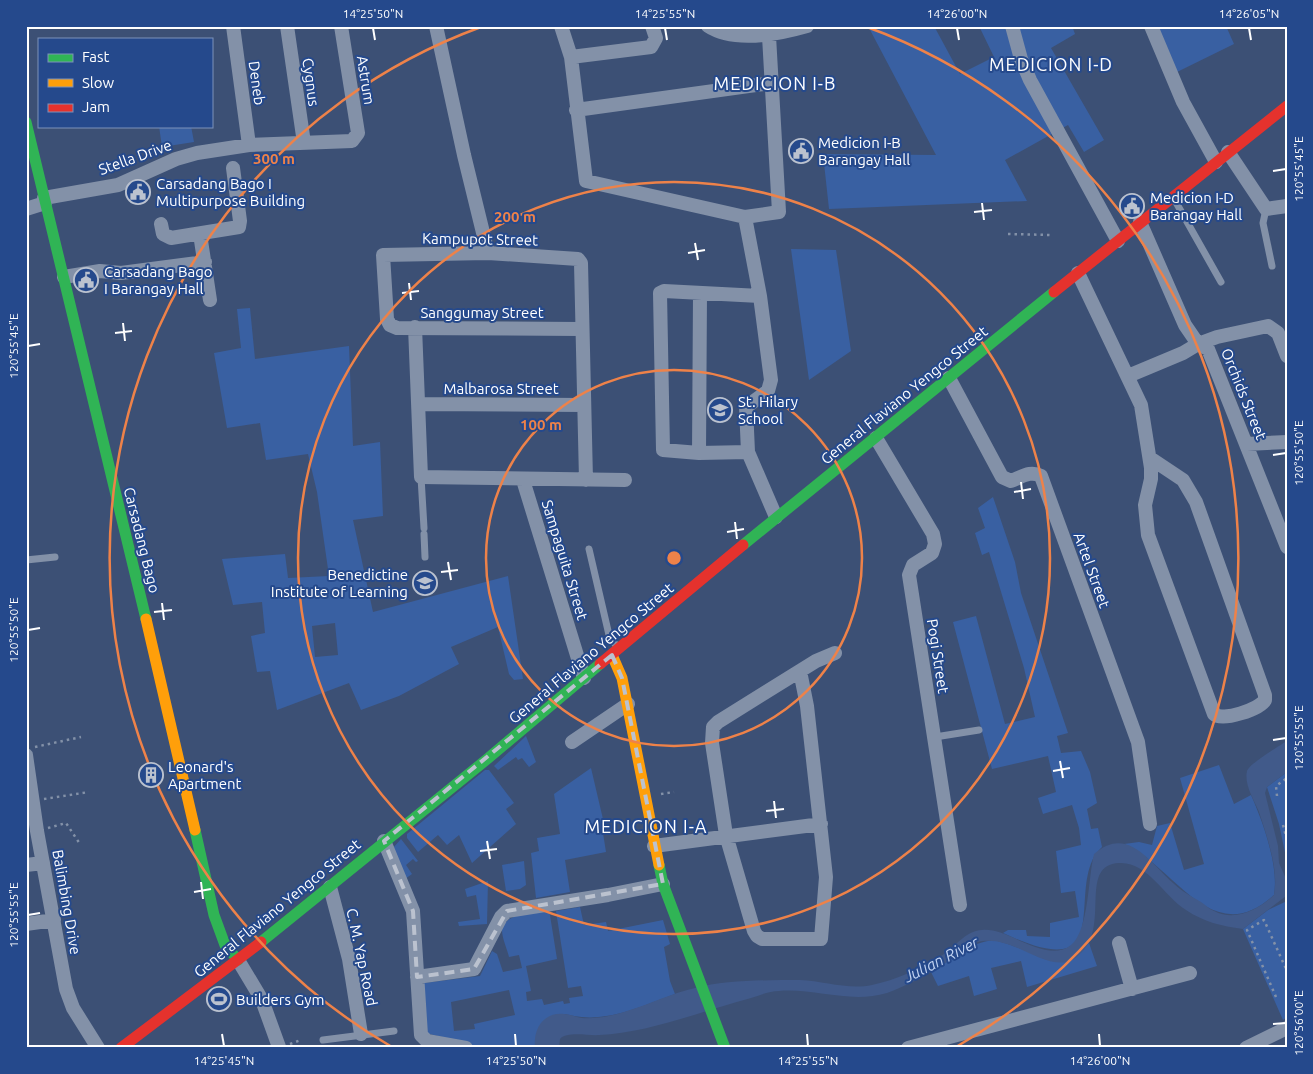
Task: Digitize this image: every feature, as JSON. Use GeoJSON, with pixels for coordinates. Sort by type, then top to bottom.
{"type":"FeatureCollection","features":[{"type":"Feature","properties":{"kind":"main road","name":"General Flaviano Yengco Street"},"geometry":{"type":"LineString","coordinates":[[121,1048],[238,960],[330,887],[776,518],[1140,222],[1287,106]]}},
{"type":"Feature","properties":{"kind":"main road","name":"Carsadang Bago"},"geometry":{"type":"LineString","coordinates":[[26,122],[64,277],[78,348],[168,706],[214,915],[225,946],[238,960]]}},
{"type":"Feature","properties":{"kind":"main road"},"geometry":{"type":"LineString","coordinates":[[615,652],[628,704],[654,846],[663,884],[699,984],[726,1048]]}},
{"type":"Feature","properties":{"kind":"street","name":"Deneb"},"geometry":{"type":"LineString","coordinates":[[233,26],[248,145]]}},
{"type":"Feature","properties":{"kind":"street","name":"Cygnus"},"geometry":{"type":"LineString","coordinates":[[287,26],[304,143]]}},
{"type":"Feature","properties":{"kind":"street","name":"Astrum"},"geometry":{"type":"LineString","coordinates":[[341,26],[358,133],[357,138]]}},
{"type":"Feature","properties":{"kind":"street"},"geometry":{"type":"LineString","coordinates":[[436,26],[464,155],[488,253]]}},
{"type":"Feature","properties":{"kind":"street"},"geometry":{"type":"LineString","coordinates":[[561,26],[571,57],[585,176],[590,183],[746,217],[779,212],[769,36]]}},
{"type":"Feature","properties":{"kind":"street"},"geometry":{"type":"LineString","coordinates":[[571,57],[651,47],[656,38],[652,26]]}},
{"type":"Feature","properties":{"kind":"street"},"geometry":{"type":"LineString","coordinates":[[1012,26],[1030,80],[1118,241]]}},
{"type":"Feature","properties":{"kind":"street"},"geometry":{"type":"LineString","coordinates":[[1151,26],[1184,102],[1216,162]]}},
{"type":"Feature","properties":{"kind":"street"},"geometry":{"type":"LineString","coordinates":[[711,28],[769,36],[803,27]]}},
{"type":"Feature","properties":{"kind":"street"},"geometry":{"type":"LineString","coordinates":[[576,110],[771,83]]}},
{"type":"Feature","properties":{"kind":"street","name":"Stella Drive"},"geometry":{"type":"LineString","coordinates":[[26,209],[44,200],[118,184],[176,159],[197,153],[248,145],[352,141],[357,138]]}},
{"type":"Feature","properties":{"kind":"street"},"geometry":{"type":"LineString","coordinates":[[1228,152],[1266,209],[1287,206]]}},
{"type":"Feature","properties":{"kind":"street"},"geometry":{"type":"LineString","coordinates":[[161,224],[163,234],[166,237],[200,234],[239,227],[240,221],[232,168]]}},
{"type":"Feature","properties":{"kind":"street"},"geometry":{"type":"LineString","coordinates":[[746,217],[760,296],[771,386],[746,407],[748,452],[776,518]]}},
{"type":"Feature","properties":{"kind":"street","name":"Orchids Street"},"geometry":{"type":"LineString","coordinates":[[1140,222],[1185,325],[1198,344],[1208,349],[1287,547]]}},
{"type":"Feature","properties":{"kind":"street"},"geometry":{"type":"LineString","coordinates":[[200,234],[210,300]]}},
{"type":"Feature","properties":{"kind":"street","name":"Kampupot Street"},"geometry":{"type":"LineString","coordinates":[[387,319],[382,254],[488,253],[578,259],[583,267],[581,329]]}},
{"type":"Feature","properties":{"kind":"street"},"geometry":{"type":"LineString","coordinates":[[64,277],[100,271],[121,273],[205,262]]}},
{"type":"Feature","properties":{"kind":"street"},"geometry":{"type":"LineString","coordinates":[[1078,273],[1141,405],[1150,458],[1151,479],[1145,510],[1148,535],[1214,714],[1223,718],[1259,707],[1265,700],[1265,695],[1196,502],[1183,480],[1150,458]]}},
{"type":"Feature","properties":{"kind":"street"},"geometry":{"type":"LineString","coordinates":[[748,452],[666,452],[662,447],[660,293],[664,291],[760,296]]}},
{"type":"Feature","properties":{"kind":"street"},"geometry":{"type":"LineString","coordinates":[[699,453],[700,294]]}},
{"type":"Feature","properties":{"kind":"street","name":"Sanggumay Street"},"geometry":{"type":"LineString","coordinates":[[387,319],[390,325],[397,328],[581,329]]}},
{"type":"Feature","properties":{"kind":"street"},"geometry":{"type":"LineString","coordinates":[[1128,376],[1217,337],[1268,326],[1278,333],[1287,356]]}},
{"type":"Feature","properties":{"kind":"street"},"geometry":{"type":"LineString","coordinates":[[415,327],[421,477],[625,480]]}},
{"type":"Feature","properties":{"kind":"street"},"geometry":{"type":"LineString","coordinates":[[581,329],[586,480]]}},
{"type":"Feature","properties":{"kind":"street","name":"Artel Street"},"geometry":{"type":"LineString","coordinates":[[948,378],[1002,476],[1011,481],[1029,473],[1041,476],[1135,732],[1141,755],[1150,824]]}},
{"type":"Feature","properties":{"kind":"street","name":"Malbarosa Street"},"geometry":{"type":"LineString","coordinates":[[418,404],[584,405]]}},
{"type":"Feature","properties":{"kind":"street","name":"Pogi Street"},"geometry":{"type":"LineString","coordinates":[[876,438],[926,522],[935,544],[932,553],[913,566],[909,575],[960,905]]}},
{"type":"Feature","properties":{"kind":"street"},"geometry":{"type":"LineString","coordinates":[[1247,444],[1287,442]]}},
{"type":"Feature","properties":{"kind":"street","name":"Sampaguita Street"},"geometry":{"type":"LineString","coordinates":[[523,480],[584,678]]}},
{"type":"Feature","properties":{"kind":"street"},"geometry":{"type":"LineString","coordinates":[[800,671],[807,706],[826,877],[821,938],[762,938],[757,936],[726,835],[712,743],[713,727],[718,722],[816,661],[835,653]]}},
{"type":"Feature","properties":{"kind":"street"},"geometry":{"type":"LineString","coordinates":[[572,742],[628,704]]}},
{"type":"Feature","properties":{"kind":"street","name":"Balimbing Drive"},"geometry":{"type":"LineString","coordinates":[[26,755],[37,831],[68,995],[73,1008],[98,1048]]}},
{"type":"Feature","properties":{"kind":"street"},"geometry":{"type":"LineString","coordinates":[[654,846],[726,835],[821,824]]}},
{"type":"Feature","properties":{"kind":"street"},"geometry":{"type":"LineString","coordinates":[[384,841],[413,911],[422,1038],[427,1041],[466,1048]]}},
{"type":"Feature","properties":{"kind":"street"},"geometry":{"type":"LineString","coordinates":[[26,866],[44,863]]}},
{"type":"Feature","properties":{"kind":"street"},"geometry":{"type":"LineString","coordinates":[[418,977],[474,969],[501,917],[507,911],[600,897],[663,884]]}},
{"type":"Feature","properties":{"kind":"street","name":"C. M. Yap Road"},"geometry":{"type":"LineString","coordinates":[[330,887],[349,958],[361,1034]]}},
{"type":"Feature","properties":{"kind":"street"},"geometry":{"type":"LineString","coordinates":[[26,924],[54,920]]}},
{"type":"Feature","properties":{"kind":"street"},"geometry":{"type":"LineString","coordinates":[[1119,942],[1132,989]]}},
{"type":"Feature","properties":{"kind":"street"},"geometry":{"type":"LineString","coordinates":[[238,960],[262,1000],[279,1047]]}},
{"type":"Feature","properties":{"kind":"street"},"geometry":{"type":"LineString","coordinates":[[908,1048],[1190,973]]}},
{"type":"Feature","properties":{"kind":"street"},"geometry":{"type":"LineString","coordinates":[[1246,1048],[1287,1028]]}},
{"type":"Feature","properties":{"kind":"lane"},"geometry":{"type":"LineString","coordinates":[[1173,196],[1221,282]]}},
{"type":"Feature","properties":{"kind":"lane"},"geometry":{"type":"LineString","coordinates":[[1266,209],[1263,223],[1272,266]]}},
{"type":"Feature","properties":{"kind":"lane"},"geometry":{"type":"LineString","coordinates":[[421,477],[425,557]]}},
{"type":"Feature","properties":{"kind":"lane"},"geometry":{"type":"LineString","coordinates":[[589,548],[615,652]]}},
{"type":"Feature","properties":{"kind":"lane"},"geometry":{"type":"LineString","coordinates":[[26,560],[55,557]]}},
{"type":"Feature","properties":{"kind":"lane"},"geometry":{"type":"LineString","coordinates":[[935,737],[979,730]]}},
{"type":"Feature","properties":{"kind":"lane"},"geometry":{"type":"LineString","coordinates":[[323,1040],[361,1034],[394,1032]]}},
{"type":"Feature","properties":{"kind":"path"},"geometry":{"type":"LineString","coordinates":[[1008,234],[1051,235]]}},
{"type":"Feature","properties":{"kind":"path"},"geometry":{"type":"LineString","coordinates":[[26,749],[81,737]]}},
{"type":"Feature","properties":{"kind":"path"},"geometry":{"type":"LineString","coordinates":[[1278,796],[1276,786],[1287,778]]}},
{"type":"Feature","properties":{"kind":"path"},"geometry":{"type":"LineString","coordinates":[[33,801],[89,792]]}},
{"type":"Feature","properties":{"kind":"path"},"geometry":{"type":"LineString","coordinates":[[37,831],[66,823],[80,844]]}},
{"type":"Feature","properties":{"kind":"path"},"geometry":{"type":"LineString","coordinates":[[1283,824],[1287,840]]}},
{"type":"Feature","properties":{"kind":"path"},"geometry":{"type":"LineString","coordinates":[[1276,997],[1246,930],[1264,920],[1287,971]]}},
{"type":"Feature","properties":{"kind":"highlighted area"},"geometry":{"type":"Polygon","coordinates":[[[612,655],[622,678],[663,884],[507,911],[474,969],[417,977],[413,911],[384,841],[612,655]]]}},
{"type":"Feature","properties":{"kind":"shaded area"},"geometry":{"type":"Polygon","coordinates":[[[868,26],[934,26],[960,74],[994,57],[979,26],[1072,26],[1075,34],[1051,48],[1104,140],[1084,152],[1068,125],[1005,160],[1027,201],[829,209],[823,154],[936,155],[868,26]]]}},
{"type":"Feature","properties":{"kind":"shaded area"},"geometry":{"type":"Polygon","coordinates":[[[1157,26],[1226,26],[1234,44],[1177,72],[1157,26]]]}},
{"type":"Feature","properties":{"kind":"shaded area"},"geometry":{"type":"Polygon","coordinates":[[[159,128],[191,128],[194,142],[162,147],[159,128]]]}},
{"type":"Feature","properties":{"kind":"shaded area"},"geometry":{"type":"Polygon","coordinates":[[[791,249],[836,250],[851,351],[809,380],[791,249]]]}},
{"type":"Feature","properties":{"kind":"shaded area"},"geometry":{"type":"Polygon","coordinates":[[[250,308],[255,359],[349,346],[353,446],[380,442],[383,516],[353,520],[373,612],[508,576],[523,679],[514,680],[509,674],[498,627],[451,647],[459,664],[399,696],[361,710],[349,683],[277,710],[270,671],[257,672],[251,636],[265,633],[262,602],[233,605],[222,559],[285,554],[288,578],[329,576],[317,492],[308,454],[266,460],[260,423],[227,428],[214,353],[241,348],[237,309],[250,308]],[[335,623],[312,626],[315,657],[338,655],[335,623]]]}},
{"type":"Feature","properties":{"kind":"shaded area"},"geometry":{"type":"Polygon","coordinates":[[[993,497],[1015,562],[1021,593],[1068,733],[1057,736],[1061,753],[1081,751],[1090,772],[1097,803],[1087,809],[1091,829],[1098,828],[1102,847],[1091,864],[1086,884],[1082,925],[1077,941],[1064,949],[1040,947],[1003,933],[1008,930],[1026,930],[1027,936],[1050,937],[1050,923],[1079,917],[1075,891],[1061,893],[1056,851],[1081,845],[1079,828],[1072,805],[1043,814],[1038,798],[1056,792],[1048,756],[992,769],[953,622],[976,616],[1005,724],[1035,717],[1024,668],[989,552],[982,555],[975,533],[985,528],[978,508],[993,497]]]}},
{"type":"Feature","properties":{"kind":"shaded area"},"geometry":{"type":"Polygon","coordinates":[[[526,736],[536,762],[529,767],[522,758],[518,760],[516,757],[498,770],[494,766],[526,736]]]}},
{"type":"Feature","properties":{"kind":"shaded area"},"geometry":{"type":"Polygon","coordinates":[[[1219,765],[1234,804],[1251,795],[1269,844],[1274,871],[1274,895],[1252,910],[1232,914],[1213,910],[1195,899],[1143,855],[1124,844],[1139,842],[1152,845],[1157,826],[1170,823],[1184,870],[1204,864],[1180,778],[1219,765]]]}},
{"type":"Feature","properties":{"kind":"shaded area"},"geometry":{"type":"Polygon","coordinates":[[[591,768],[606,832],[603,833],[606,852],[565,860],[570,892],[536,898],[531,853],[539,851],[537,838],[560,834],[554,794],[591,768]]]}},
{"type":"Feature","properties":{"kind":"shaded area"},"geometry":{"type":"Polygon","coordinates":[[[485,770],[489,770],[514,803],[506,809],[516,824],[472,863],[459,835],[447,845],[438,835],[418,852],[407,838],[407,834],[485,770]]]}},
{"type":"Feature","properties":{"kind":"shaded area"},"geometry":{"type":"Polygon","coordinates":[[[1287,772],[1287,862],[1279,824],[1267,787],[1287,772]]]}},
{"type":"Feature","properties":{"kind":"shaded area"},"geometry":{"type":"Polygon","coordinates":[[[401,839],[418,861],[416,862],[413,859],[406,865],[412,874],[405,879],[392,849],[401,839]]]}},
{"type":"Feature","properties":{"kind":"shaded area"},"geometry":{"type":"Polygon","coordinates":[[[524,861],[526,885],[520,889],[506,891],[502,865],[524,861]]]}},
{"type":"Feature","properties":{"kind":"shaded area"},"geometry":{"type":"Polygon","coordinates":[[[488,881],[487,924],[459,926],[458,922],[480,919],[476,895],[467,897],[465,889],[488,881]]]}},
{"type":"Feature","properties":{"kind":"shaded area"},"geometry":{"type":"Polygon","coordinates":[[[1287,901],[1287,1017],[1283,1020],[1243,929],[1268,910],[1287,901]]]}},
{"type":"Feature","properties":{"kind":"shaded area"},"geometry":{"type":"Polygon","coordinates":[[[580,907],[584,925],[606,922],[608,931],[663,920],[670,944],[664,947],[670,981],[675,994],[635,1009],[607,1016],[579,1017],[565,1014],[535,1042],[535,1048],[476,1048],[468,1043],[425,1033],[424,983],[480,976],[492,951],[497,954],[503,972],[522,968],[519,955],[509,957],[502,930],[508,920],[529,913],[549,909],[557,959],[526,966],[531,991],[526,992],[527,1001],[542,999],[544,1005],[563,1001],[564,1004],[570,1003],[569,998],[583,996],[581,986],[568,988],[556,911],[580,907]],[[509,990],[451,1002],[454,1031],[475,1029],[474,1024],[515,1015],[509,990]]]}},
{"type":"Feature","properties":{"kind":"shaded area"},"geometry":{"type":"Polygon","coordinates":[[[994,940],[1047,958],[1066,962],[1089,943],[1097,966],[1027,987],[1021,961],[991,968],[997,989],[974,996],[969,976],[938,986],[931,972],[968,948],[994,940]]]}},
{"type":"Feature","properties":{"kind":"water","name":"Julian River"},"geometry":{"type":"Polygon","coordinates":[[[1287,741],[1287,772],[1267,787],[1265,793],[1278,846],[1279,863],[1287,881],[1286,896],[1243,929],[1199,918],[1178,904],[1147,873],[1129,864],[1119,863],[1107,866],[1100,874],[1097,884],[1094,926],[1090,939],[1081,953],[1067,962],[1047,960],[1005,943],[982,941],[967,947],[924,976],[887,993],[860,997],[792,991],[765,993],[647,1028],[623,1033],[568,1035],[560,1039],[559,1048],[535,1048],[536,1034],[541,1023],[550,1016],[557,1014],[582,1018],[605,1017],[622,1013],[686,990],[733,982],[800,980],[845,986],[872,985],[908,974],[946,953],[970,933],[976,931],[993,931],[1039,948],[1050,951],[1061,950],[1071,945],[1077,938],[1081,928],[1085,916],[1094,854],[1106,846],[1117,843],[1137,849],[1179,888],[1212,910],[1222,914],[1238,915],[1254,910],[1274,895],[1275,875],[1274,864],[1265,832],[1248,787],[1246,776],[1249,768],[1258,760],[1287,741]]]}},
{"type":"Feature","properties":{"kind":"traffic: fast"},"geometry":{"type":"LineString","coordinates":[[26,122],[146,619]]}},
{"type":"Feature","properties":{"kind":"traffic: fast"},"geometry":{"type":"LineString","coordinates":[[743,545],[1054,292]]}},
{"type":"Feature","properties":{"kind":"traffic: fast"},"geometry":{"type":"LineString","coordinates":[[261,942],[486,760],[600,664]]}},
{"type":"Feature","properties":{"kind":"traffic: fast"},"geometry":{"type":"LineString","coordinates":[[195,830],[214,915],[225,945],[238,960]]}},
{"type":"Feature","properties":{"kind":"traffic: fast"},"geometry":{"type":"LineString","coordinates":[[659,865],[663,884],[725,1048]]}},
{"type":"Feature","properties":{"kind":"traffic: slow"},"geometry":{"type":"LineString","coordinates":[[146,619],[195,830]]}},
{"type":"Feature","properties":{"kind":"traffic: slow"},"geometry":{"type":"LineString","coordinates":[[612,655],[622,678],[659,865]]}},
{"type":"Feature","properties":{"kind":"traffic: jam"},"geometry":{"type":"LineString","coordinates":[[1054,292],[1287,106]]}},
{"type":"Feature","properties":{"kind":"traffic: jam"},"geometry":{"type":"LineString","coordinates":[[600,664],[743,545]]}},
{"type":"Feature","properties":{"kind":"traffic: jam"},"geometry":{"type":"LineString","coordinates":[[121,1048],[261,942]]}},
{"type":"Feature","properties":{"kind":"place","name":"Medicion I-B Barangay Hall"},"geometry":{"type":"Point","coordinates":[801,151]}},
{"type":"Feature","properties":{"kind":"place","name":"Carsadang Bago I Multipurpose Building"},"geometry":{"type":"Point","coordinates":[138,192]}},
{"type":"Feature","properties":{"kind":"place","name":"Medicion I-D Barangay Hall"},"geometry":{"type":"Point","coordinates":[1132,206]}},
{"type":"Feature","properties":{"kind":"place","name":"Carsadang Bago I Barangay Hall"},"geometry":{"type":"Point","coordinates":[86,280]}},
{"type":"Feature","properties":{"kind":"place","name":"St. Hilary School"},"geometry":{"type":"Point","coordinates":[720,410]}},
{"type":"Feature","properties":{"kind":"place","name":"Benedictine Institute of Learning"},"geometry":{"type":"Point","coordinates":[425,583]}},
{"type":"Feature","properties":{"kind":"place","name":"Leonard's Apartment"},"geometry":{"type":"Point","coordinates":[151,775]}},
{"type":"Feature","properties":{"kind":"place","name":"Builders Gym"},"geometry":{"type":"Point","coordinates":[219,999]}},
{"type":"Feature","properties":{"kind":"district","name":"MEDICION I-D"},"geometry":{"type":"Point","coordinates":[1051,64]}},
{"type":"Feature","properties":{"kind":"district","name":"MEDICION I-B"},"geometry":{"type":"Point","coordinates":[775,83]}},
{"type":"Feature","properties":{"kind":"district","name":"MEDICION I-A"},"geometry":{"type":"Point","coordinates":[646,826]}}]}
